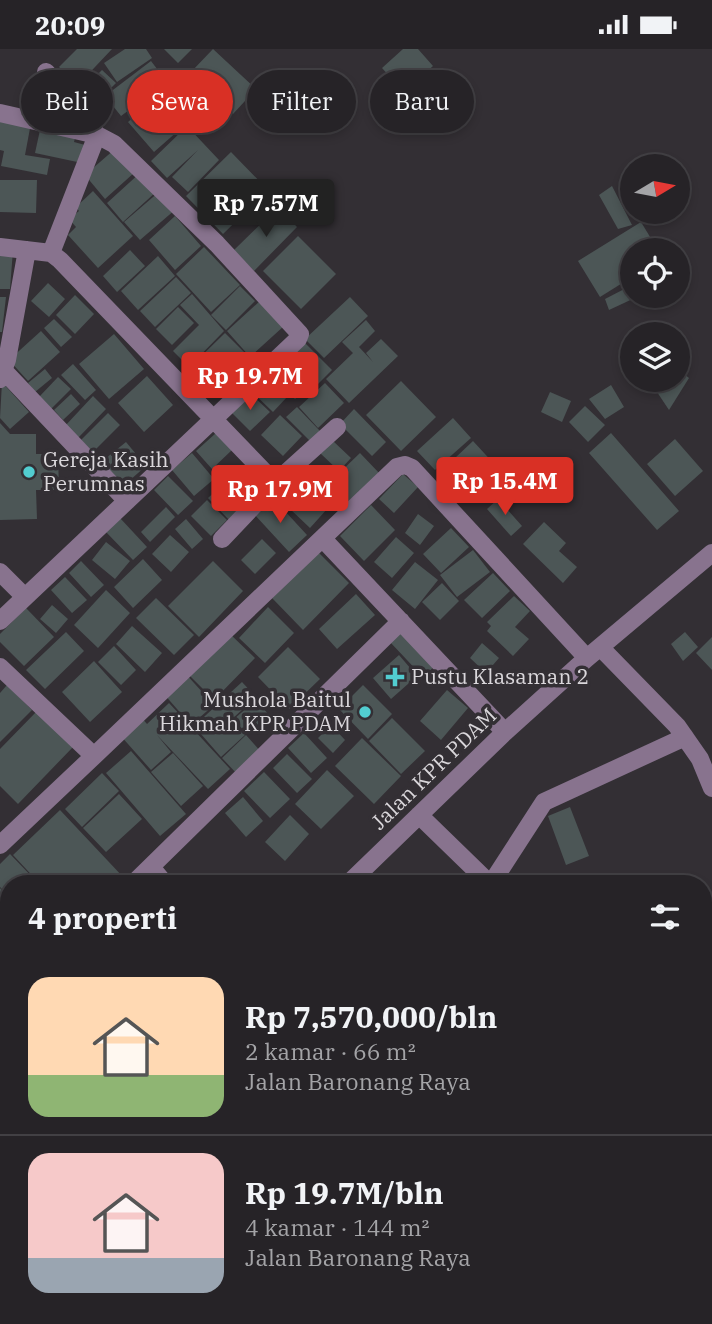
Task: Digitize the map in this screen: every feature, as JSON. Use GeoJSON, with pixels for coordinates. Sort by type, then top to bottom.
{"type":"FeatureCollection","features":[{"type":"Feature","properties":{"kind":"street"},"geometry":{"type":"LineString","coordinates":[[0,113],[97,135],[114,144],[217,244],[299,333],[298,339],[0,621]]}},
{"type":"Feature","properties":{"kind":"street"},"geometry":{"type":"LineString","coordinates":[[51,253],[97,135]]}},
{"type":"Feature","properties":{"kind":"street"},"geometry":{"type":"LineString","coordinates":[[0,247],[51,253],[70,268],[275,483]]}},
{"type":"Feature","properties":{"kind":"street"},"geometry":{"type":"LineString","coordinates":[[27,250],[2,375],[127,501]]}},
{"type":"Feature","properties":{"kind":"street"},"geometry":{"type":"LineString","coordinates":[[222,540],[275,483],[337,427]]}},
{"type":"Feature","properties":{"kind":"street"},"geometry":{"type":"LineString","coordinates":[[0,845],[397,467],[405,465],[412,468],[593,652],[677,726],[700,759],[712,788]]}},
{"type":"Feature","properties":{"kind":"street"},"geometry":{"type":"LineString","coordinates":[[323,539],[505,732]]}},
{"type":"Feature","properties":{"kind":"street","name":"Jalan KPR PDAM"},"geometry":{"type":"LineString","coordinates":[[357,875],[505,732],[593,652],[712,553]]}},
{"type":"Feature","properties":{"kind":"street"},"geometry":{"type":"LineString","coordinates":[[0,572],[24,596]]}},
{"type":"Feature","properties":{"kind":"street"},"geometry":{"type":"LineString","coordinates":[[143,875],[401,621]]}},
{"type":"Feature","properties":{"kind":"street"},"geometry":{"type":"LineString","coordinates":[[0,667],[94,756]]}},
{"type":"Feature","properties":{"kind":"street"},"geometry":{"type":"LineString","coordinates":[[496,875],[544,802],[685,737]]}},
{"type":"Feature","properties":{"kind":"street"},"geometry":{"type":"LineString","coordinates":[[419,815],[481,875]]}},
{"type":"Feature","properties":{"kind":"street"},"geometry":{"type":"LineString","coordinates":[[151,867],[158,875]]}},
{"type":"Feature","properties":{"kind":"building"},"geometry":{"type":"Polygon","coordinates":[[[77,49],[112,49],[92,70],[62,70],[59,67],[77,49]]]}},
{"type":"Feature","properties":{"kind":"building"},"geometry":{"type":"Polygon","coordinates":[[[125,49],[146,49],[152,58],[134,70],[127,70],[127,75],[117,82],[113,70],[109,70],[104,63],[125,49]]]}},
{"type":"Feature","properties":{"kind":"building"},"geometry":{"type":"Polygon","coordinates":[[[164,49],[192,49],[178,63],[164,49]]]}},
{"type":"Feature","properties":{"kind":"building"},"geometry":{"type":"Polygon","coordinates":[[[213,49],[247,81],[247,99],[233,114],[233,70],[193,70],[213,49]]]}},
{"type":"Feature","properties":{"kind":"building"},"geometry":{"type":"Polygon","coordinates":[[[403,49],[418,49],[433,66],[429,70],[382,68],[403,49]]]}},
{"type":"Feature","properties":{"kind":"building"},"geometry":{"type":"Polygon","coordinates":[[[151,61],[158,70],[139,70],[151,61]]]}},
{"type":"Feature","properties":{"kind":"building"},"geometry":{"type":"Polygon","coordinates":[[[127,79],[127,112],[121,116],[113,106],[113,90],[127,79]]]}},
{"type":"Feature","properties":{"kind":"building"},"geometry":{"type":"Polygon","coordinates":[[[0,117],[21,121],[21,133],[29,133],[25,155],[50,159],[47,175],[1,166],[4,151],[0,150],[0,117]]]}},
{"type":"Feature","properties":{"kind":"building"},"geometry":{"type":"Polygon","coordinates":[[[39,133],[75,138],[74,142],[85,145],[82,163],[35,153],[39,133]]]}},
{"type":"Feature","properties":{"kind":"building"},"geometry":{"type":"Polygon","coordinates":[[[138,133],[176,133],[154,152],[138,133]]]}},
{"type":"Feature","properties":{"kind":"building"},"geometry":{"type":"Polygon","coordinates":[[[180,133],[194,133],[219,160],[188,192],[172,177],[198,150],[167,178],[151,161],[180,133]]]}},
{"type":"Feature","properties":{"kind":"building"},"geometry":{"type":"Polygon","coordinates":[[[115,149],[135,172],[105,199],[85,175],[115,149]]]}},
{"type":"Feature","properties":{"kind":"building"},"geometry":{"type":"Polygon","coordinates":[[[231,152],[268,190],[223,234],[186,196],[231,152]]]}},
{"type":"Feature","properties":{"kind":"building"},"geometry":{"type":"Polygon","coordinates":[[[141,172],[157,191],[123,222],[107,203],[141,172]]]}},
{"type":"Feature","properties":{"kind":"building"},"geometry":{"type":"Polygon","coordinates":[[[0,180],[37,180],[36,213],[0,212],[0,180]]]}},
{"type":"Feature","properties":{"kind":"building"},"geometry":{"type":"Polygon","coordinates":[[[612,186],[620,202],[620,224],[632,225],[618,229],[599,195],[612,186]]]}},
{"type":"Feature","properties":{"kind":"building"},"geometry":{"type":"Polygon","coordinates":[[[93,191],[133,236],[98,268],[68,235],[76,227],[69,219],[79,211],[76,207],[93,191]]]}},
{"type":"Feature","properties":{"kind":"building"},"geometry":{"type":"Polygon","coordinates":[[[160,191],[176,209],[140,240],[124,222],[160,191]]]}},
{"type":"Feature","properties":{"kind":"building"},"geometry":{"type":"Polygon","coordinates":[[[278,207],[297,227],[254,271],[234,250],[278,207]]]}},
{"type":"Feature","properties":{"kind":"building"},"geometry":{"type":"Polygon","coordinates":[[[175,216],[201,246],[175,270],[149,240],[175,216]]]}},
{"type":"Feature","properties":{"kind":"building"},"geometry":{"type":"Polygon","coordinates":[[[638,224],[642,224],[651,238],[620,238],[620,284],[600,297],[578,261],[638,224]]]}},
{"type":"Feature","properties":{"kind":"building"},"geometry":{"type":"Polygon","coordinates":[[[298,236],[336,274],[301,309],[263,271],[298,236]]]}},
{"type":"Feature","properties":{"kind":"building"},"geometry":{"type":"Polygon","coordinates":[[[204,247],[240,285],[211,312],[176,274],[204,247]]]}},
{"type":"Feature","properties":{"kind":"building"},"geometry":{"type":"Polygon","coordinates":[[[0,249],[13,250],[10,289],[0,289],[0,249]]]}},
{"type":"Feature","properties":{"kind":"building"},"geometry":{"type":"Polygon","coordinates":[[[130,250],[145,266],[117,292],[103,276],[130,250]]]}},
{"type":"Feature","properties":{"kind":"building"},"geometry":{"type":"Polygon","coordinates":[[[158,256],[175,276],[138,310],[121,291],[158,256]]]}},
{"type":"Feature","properties":{"kind":"building"},"geometry":{"type":"Polygon","coordinates":[[[176,277],[191,293],[155,327],[140,311],[176,277]]]}},
{"type":"Feature","properties":{"kind":"building"},"geometry":{"type":"Polygon","coordinates":[[[48,283],[65,299],[49,317],[31,301],[48,283]]]}},
{"type":"Feature","properties":{"kind":"building"},"geometry":{"type":"Polygon","coordinates":[[[240,286],[255,301],[226,330],[211,315],[240,286]]]}},
{"type":"Feature","properties":{"kind":"building"},"geometry":{"type":"Polygon","coordinates":[[[620,291],[620,305],[609,310],[605,299],[620,291]]]}},
{"type":"Feature","properties":{"kind":"building"},"geometry":{"type":"Polygon","coordinates":[[[192,294],[224,331],[189,367],[173,351],[199,325],[180,305],[192,294]]]}},
{"type":"Feature","properties":{"kind":"building"},"geometry":{"type":"Polygon","coordinates":[[[75,295],[94,314],[75,334],[56,315],[75,295]]]}},
{"type":"Feature","properties":{"kind":"building"},"geometry":{"type":"Polygon","coordinates":[[[0,297],[6,297],[2,332],[0,332],[0,297]]]}},
{"type":"Feature","properties":{"kind":"building"},"geometry":{"type":"Polygon","coordinates":[[[350,297],[368,316],[324,358],[305,339],[350,297]]]}},
{"type":"Feature","properties":{"kind":"building"},"geometry":{"type":"Polygon","coordinates":[[[261,300],[284,326],[250,357],[227,331],[261,300]]]}},
{"type":"Feature","properties":{"kind":"building"},"geometry":{"type":"Polygon","coordinates":[[[178,307],[194,323],[172,345],[156,329],[178,307]]]}},
{"type":"Feature","properties":{"kind":"building"},"geometry":{"type":"Polygon","coordinates":[[[54,319],[72,337],[61,347],[44,328],[54,319]]]}},
{"type":"Feature","properties":{"kind":"building"},"geometry":{"type":"Polygon","coordinates":[[[366,320],[375,331],[359,347],[373,362],[366,353],[381,339],[398,356],[349,403],[326,379],[353,353],[342,342],[366,320]]]}},
{"type":"Feature","properties":{"kind":"building"},"geometry":{"type":"Polygon","coordinates":[[[41,331],[60,352],[28,381],[9,360],[41,331]]]}},
{"type":"Feature","properties":{"kind":"building"},"geometry":{"type":"Polygon","coordinates":[[[225,333],[251,359],[214,395],[189,368],[225,333]]]}},
{"type":"Feature","properties":{"kind":"building"},"geometry":{"type":"Polygon","coordinates":[[[114,334],[144,369],[109,399],[79,364],[114,334]]]}},
{"type":"Feature","properties":{"kind":"building"},"geometry":{"type":"Polygon","coordinates":[[[305,343],[332,370],[314,388],[310,384],[295,399],[272,376],[305,343]]]}},
{"type":"Feature","properties":{"kind":"building"},"geometry":{"type":"Polygon","coordinates":[[[73,364],[96,390],[85,400],[61,375],[73,364]]]}},
{"type":"Feature","properties":{"kind":"building"},"geometry":{"type":"Polygon","coordinates":[[[45,369],[52,378],[35,392],[28,383],[45,369]]]}},
{"type":"Feature","properties":{"kind":"building"},"geometry":{"type":"Polygon","coordinates":[[[266,373],[288,396],[273,412],[249,389],[266,373]]]}},
{"type":"Feature","properties":{"kind":"building"},"geometry":{"type":"Polygon","coordinates":[[[147,376],[173,405],[144,432],[118,403],[147,376]]]}},
{"type":"Feature","properties":{"kind":"building"},"geometry":{"type":"Polygon","coordinates":[[[58,377],[71,389],[51,409],[39,397],[58,377]]]}},
{"type":"Feature","properties":{"kind":"building"},"geometry":{"type":"Polygon","coordinates":[[[401,381],[436,417],[401,451],[366,415],[401,381]]]}},
{"type":"Feature","properties":{"kind":"building"},"geometry":{"type":"Polygon","coordinates":[[[2,382],[29,412],[10,429],[0,418],[2,382]]]}},
{"type":"Feature","properties":{"kind":"building"},"geometry":{"type":"Polygon","coordinates":[[[325,383],[344,403],[318,428],[299,407],[325,383]]]}},
{"type":"Feature","properties":{"kind":"building"},"geometry":{"type":"Polygon","coordinates":[[[611,385],[624,407],[605,419],[589,399],[611,385]]]}},
{"type":"Feature","properties":{"kind":"building"},"geometry":{"type":"Polygon","coordinates":[[[249,392],[270,412],[250,431],[230,411],[249,392]]]}},
{"type":"Feature","properties":{"kind":"building"},"geometry":{"type":"Polygon","coordinates":[[[550,392],[571,401],[562,422],[541,412],[550,392]]]}},
{"type":"Feature","properties":{"kind":"building"},"geometry":{"type":"Polygon","coordinates":[[[657,392],[680,392],[669,410],[657,392]]]}},
{"type":"Feature","properties":{"kind":"building"},"geometry":{"type":"Polygon","coordinates":[[[71,394],[80,404],[63,420],[54,410],[71,394]]]}},
{"type":"Feature","properties":{"kind":"building"},"geometry":{"type":"Polygon","coordinates":[[[93,396],[106,409],[78,438],[65,426],[93,396]]]}},
{"type":"Feature","properties":{"kind":"building"},"geometry":{"type":"Polygon","coordinates":[[[585,406],[605,425],[588,442],[569,422],[585,406]]]}},
{"type":"Feature","properties":{"kind":"building"},"geometry":{"type":"Polygon","coordinates":[[[297,407],[320,431],[310,441],[286,417],[297,407]]]}},
{"type":"Feature","properties":{"kind":"building"},"geometry":{"type":"Polygon","coordinates":[[[354,409],[386,442],[372,456],[340,424],[354,409]]]}},
{"type":"Feature","properties":{"kind":"building"},"geometry":{"type":"Polygon","coordinates":[[[108,413],[120,425],[93,452],[81,440],[108,413]]]}},
{"type":"Feature","properties":{"kind":"building"},"geometry":{"type":"Polygon","coordinates":[[[280,415],[302,436],[283,456],[261,435],[280,415]]]}},
{"type":"Feature","properties":{"kind":"building"},"geometry":{"type":"Polygon","coordinates":[[[453,418],[471,438],[435,470],[417,451],[453,418]]]}},
{"type":"Feature","properties":{"kind":"building","name":"Gereja Kasih Perumnas"},"geometry":{"type":"Polygon","coordinates":[[[0,423],[10,434],[36,434],[36,454],[58,454],[59,490],[36,490],[37,519],[0,520],[0,423]]]}},
{"type":"Feature","properties":{"kind":"building"},"geometry":{"type":"Polygon","coordinates":[[[216,433],[232,450],[212,469],[196,451],[216,433]]]}},
{"type":"Feature","properties":{"kind":"building"},"geometry":{"type":"Polygon","coordinates":[[[611,433],[679,511],[657,530],[589,453],[611,433]]]}},
{"type":"Feature","properties":{"kind":"building"},"geometry":{"type":"Polygon","coordinates":[[[675,439],[703,471],[675,496],[647,464],[675,439]]]}},
{"type":"Feature","properties":{"kind":"building"},"geometry":{"type":"Polygon","coordinates":[[[332,440],[351,458],[339,471],[320,453],[332,440]]]}},
{"type":"Feature","properties":{"kind":"building"},"geometry":{"type":"Polygon","coordinates":[[[473,441],[497,467],[460,501],[437,475],[473,441]]]}},
{"type":"Feature","properties":{"kind":"building"},"geometry":{"type":"Polygon","coordinates":[[[126,442],[146,466],[121,488],[100,463],[126,442]]]}},
{"type":"Feature","properties":{"kind":"building"},"geometry":{"type":"Polygon","coordinates":[[[192,453],[214,479],[194,496],[172,470],[192,453]]]}},
{"type":"Feature","properties":{"kind":"building"},"geometry":{"type":"Polygon","coordinates":[[[360,453],[380,474],[350,504],[329,483],[360,453]]]}},
{"type":"Feature","properties":{"kind":"building"},"geometry":{"type":"Polygon","coordinates":[[[247,467],[264,488],[245,504],[228,482],[247,467]]]}},
{"type":"Feature","properties":{"kind":"building"},"geometry":{"type":"Polygon","coordinates":[[[403,474],[418,487],[394,513],[379,499],[403,474]]]}},
{"type":"Feature","properties":{"kind":"building"},"geometry":{"type":"Polygon","coordinates":[[[168,476],[193,501],[178,515],[154,490],[168,476]]]}},
{"type":"Feature","properties":{"kind":"building"},"geometry":{"type":"Polygon","coordinates":[[[223,484],[246,508],[231,522],[208,498],[223,484]]]}},
{"type":"Feature","properties":{"kind":"building"},"geometry":{"type":"Polygon","coordinates":[[[306,489],[328,508],[310,528],[289,508],[306,489]]]}},
{"type":"Feature","properties":{"kind":"building"},"geometry":{"type":"Polygon","coordinates":[[[272,497],[307,535],[289,552],[254,514],[272,497]]]}},
{"type":"Feature","properties":{"kind":"building"},"geometry":{"type":"Polygon","coordinates":[[[498,499],[522,526],[511,536],[487,509],[498,499]]]}},
{"type":"Feature","properties":{"kind":"building"},"geometry":{"type":"Polygon","coordinates":[[[207,500],[227,520],[211,536],[191,516],[207,500]]]}},
{"type":"Feature","properties":{"kind":"building"},"geometry":{"type":"Polygon","coordinates":[[[371,505],[395,530],[364,561],[340,536],[371,505]]]}},
{"type":"Feature","properties":{"kind":"building"},"geometry":{"type":"Polygon","coordinates":[[[166,507],[175,517],[150,542],[141,532],[166,507]]]}},
{"type":"Feature","properties":{"kind":"building"},"geometry":{"type":"Polygon","coordinates":[[[418,514],[434,526],[420,545],[405,533],[418,514]]]}},
{"type":"Feature","properties":{"kind":"building"},"geometry":{"type":"Polygon","coordinates":[[[120,518],[147,547],[133,560],[106,532],[120,518]]]}},
{"type":"Feature","properties":{"kind":"building"},"geometry":{"type":"Polygon","coordinates":[[[186,519],[203,539],[192,549],[175,529],[186,519]]]}},
{"type":"Feature","properties":{"kind":"building"},"geometry":{"type":"Polygon","coordinates":[[[544,522],[566,543],[559,551],[577,567],[563,583],[523,544],[544,522]]]}},
{"type":"Feature","properties":{"kind":"building"},"geometry":{"type":"Polygon","coordinates":[[[451,528],[469,547],[441,573],[423,554],[451,528]]]}},
{"type":"Feature","properties":{"kind":"building"},"geometry":{"type":"Polygon","coordinates":[[[170,535],[189,552],[171,572],[152,554],[170,535]]]}},
{"type":"Feature","properties":{"kind":"building"},"geometry":{"type":"Polygon","coordinates":[[[396,537],[414,553],[392,578],[374,562],[396,537]]]}},
{"type":"Feature","properties":{"kind":"building"},"geometry":{"type":"Polygon","coordinates":[[[262,539],[276,553],[255,574],[241,560],[262,539]]]}},
{"type":"Feature","properties":{"kind":"building"},"geometry":{"type":"Polygon","coordinates":[[[106,542],[130,561],[115,579],[92,560],[106,542]]]}},
{"type":"Feature","properties":{"kind":"building"},"geometry":{"type":"Polygon","coordinates":[[[473,550],[490,572],[457,597],[440,575],[473,550]]]}},
{"type":"Feature","properties":{"kind":"building"},"geometry":{"type":"Polygon","coordinates":[[[318,552],[349,583],[303,630],[272,598],[318,552]]]}},
{"type":"Feature","properties":{"kind":"building"},"geometry":{"type":"Polygon","coordinates":[[[143,559],[162,580],[133,608],[114,587],[143,559]]]}},
{"type":"Feature","properties":{"kind":"building"},"geometry":{"type":"Polygon","coordinates":[[[81,561],[104,585],[91,597],[69,573],[81,561]]]}},
{"type":"Feature","properties":{"kind":"building"},"geometry":{"type":"Polygon","coordinates":[[[213,561],[243,591],[199,637],[168,606],[213,561]]]}},
{"type":"Feature","properties":{"kind":"building"},"geometry":{"type":"Polygon","coordinates":[[[415,562],[438,580],[415,609],[392,590],[415,562]]]}},
{"type":"Feature","properties":{"kind":"building"},"geometry":{"type":"Polygon","coordinates":[[[493,573],[510,591],[482,618],[464,600],[493,573]]]}},
{"type":"Feature","properties":{"kind":"building"},"geometry":{"type":"Polygon","coordinates":[[[65,577],[87,600],[72,613],[51,590],[65,577]]]}},
{"type":"Feature","properties":{"kind":"building"},"geometry":{"type":"Polygon","coordinates":[[[442,583],[459,601],[440,620],[422,602],[442,583]]]}},
{"type":"Feature","properties":{"kind":"building"},"geometry":{"type":"Polygon","coordinates":[[[106,590],[130,613],[98,648],[74,625],[106,590]]]}},
{"type":"Feature","properties":{"kind":"building"},"geometry":{"type":"Polygon","coordinates":[[[356,594],[375,615],[337,649],[319,629],[356,594]]]}},
{"type":"Feature","properties":{"kind":"building"},"geometry":{"type":"Polygon","coordinates":[[[514,596],[530,611],[515,627],[529,639],[513,656],[487,631],[491,626],[487,622],[514,596]]]}},
{"type":"Feature","properties":{"kind":"building"},"geometry":{"type":"Polygon","coordinates":[[[156,598],[194,635],[174,655],[136,618],[156,598]]]}},
{"type":"Feature","properties":{"kind":"building"},"geometry":{"type":"Polygon","coordinates":[[[52,605],[68,619],[56,633],[40,619],[52,605]]]}},
{"type":"Feature","properties":{"kind":"building"},"geometry":{"type":"Polygon","coordinates":[[[268,607],[294,633],[265,663],[239,638],[268,607]]]}},
{"type":"Feature","properties":{"kind":"building"},"geometry":{"type":"Polygon","coordinates":[[[26,608],[54,637],[24,666],[0,642],[0,634],[26,608]]]}},
{"type":"Feature","properties":{"kind":"building"},"geometry":{"type":"Polygon","coordinates":[[[132,626],[162,653],[145,672],[116,644],[132,626]]]}},
{"type":"Feature","properties":{"kind":"building"},"geometry":{"type":"Polygon","coordinates":[[[405,627],[438,663],[423,677],[390,642],[405,627]]]}},
{"type":"Feature","properties":{"kind":"building"},"geometry":{"type":"Polygon","coordinates":[[[66,632],[84,651],[45,689],[26,670],[66,632]]]}},
{"type":"Feature","properties":{"kind":"building"},"geometry":{"type":"Polygon","coordinates":[[[685,632],[698,647],[683,661],[671,644],[685,632]]]}},
{"type":"Feature","properties":{"kind":"building"},"geometry":{"type":"Polygon","coordinates":[[[229,633],[255,658],[214,700],[189,675],[229,633]]]}},
{"type":"Feature","properties":{"kind":"building"},"geometry":{"type":"Polygon","coordinates":[[[712,637],[712,670],[696,653],[712,637]]]}},
{"type":"Feature","properties":{"kind":"building"},"geometry":{"type":"Polygon","coordinates":[[[482,643],[499,658],[486,673],[470,658],[482,643]]]}},
{"type":"Feature","properties":{"kind":"building"},"geometry":{"type":"Polygon","coordinates":[[[114,646],[136,670],[121,685],[98,662],[114,646]]]}},
{"type":"Feature","properties":{"kind":"building"},"geometry":{"type":"Polygon","coordinates":[[[288,647],[320,679],[289,709],[258,677],[288,647]]]}},
{"type":"Feature","properties":{"kind":"building","name":"Pustu Klasaman 2"},"geometry":{"type":"Polygon","coordinates":[[[399,655],[417,676],[391,699],[373,678],[399,655]]]}},
{"type":"Feature","properties":{"kind":"building"},"geometry":{"type":"Polygon","coordinates":[[[94,661],[122,692],[90,722],[62,692],[94,661]]]}},
{"type":"Feature","properties":{"kind":"building"},"geometry":{"type":"Polygon","coordinates":[[[185,673],[214,705],[191,725],[163,693],[185,673]]]}},
{"type":"Feature","properties":{"kind":"building"},"geometry":{"type":"Polygon","coordinates":[[[242,682],[256,697],[231,720],[245,735],[221,757],[194,726],[242,682]]]}},
{"type":"Feature","properties":{"kind":"building"},"geometry":{"type":"Polygon","coordinates":[[[7,685],[32,710],[0,742],[0,693],[7,685]]]}},
{"type":"Feature","properties":{"kind":"building","name":"Mushola Baitul Hikmah KPR PDAM"},"geometry":{"type":"Polygon","coordinates":[[[363,685],[392,714],[368,739],[339,709],[363,685]]]}},
{"type":"Feature","properties":{"kind":"building"},"geometry":{"type":"Polygon","coordinates":[[[447,690],[468,708],[441,740],[420,721],[447,690]]]}},
{"type":"Feature","properties":{"kind":"building"},"geometry":{"type":"Polygon","coordinates":[[[256,700],[269,715],[246,734],[234,719],[256,700]]]}},
{"type":"Feature","properties":{"kind":"building"},"geometry":{"type":"Polygon","coordinates":[[[169,703],[230,769],[208,789],[157,735],[171,752],[151,770],[120,735],[141,717],[147,724],[169,703]]]}},
{"type":"Feature","properties":{"kind":"building"},"geometry":{"type":"Polygon","coordinates":[[[37,711],[73,747],[18,804],[0,786],[0,749],[37,711]]]}},
{"type":"Feature","properties":{"kind":"building"},"geometry":{"type":"Polygon","coordinates":[[[392,718],[425,751],[401,774],[369,741],[392,718]]]}},
{"type":"Feature","properties":{"kind":"building"},"geometry":{"type":"Polygon","coordinates":[[[331,725],[345,740],[333,753],[318,738],[331,725]]]}},
{"type":"Feature","properties":{"kind":"building"},"geometry":{"type":"Polygon","coordinates":[[[304,733],[327,758],[311,773],[288,748],[304,733]]]}},
{"type":"Feature","properties":{"kind":"building"},"geometry":{"type":"Polygon","coordinates":[[[246,735],[262,753],[238,775],[222,758],[246,735]]]}},
{"type":"Feature","properties":{"kind":"building"},"geometry":{"type":"Polygon","coordinates":[[[362,738],[401,776],[374,804],[335,766],[362,738]]]}},
{"type":"Feature","properties":{"kind":"building"},"geometry":{"type":"Polygon","coordinates":[[[131,751],[186,814],[160,836],[106,773],[131,751]]]}},
{"type":"Feature","properties":{"kind":"building"},"geometry":{"type":"Polygon","coordinates":[[[173,753],[203,786],[181,806],[151,772],[173,753]]]}},
{"type":"Feature","properties":{"kind":"building"},"geometry":{"type":"Polygon","coordinates":[[[287,754],[312,779],[297,793],[273,768],[287,754]]]}},
{"type":"Feature","properties":{"kind":"building"},"geometry":{"type":"Polygon","coordinates":[[[327,770],[354,796],[321,829],[295,804],[327,770]]]}},
{"type":"Feature","properties":{"kind":"building"},"geometry":{"type":"Polygon","coordinates":[[[264,772],[290,799],[270,818],[244,791],[264,772]]]}},
{"type":"Feature","properties":{"kind":"building"},"geometry":{"type":"Polygon","coordinates":[[[102,773],[119,791],[82,827],[65,809],[102,773]]]}},
{"type":"Feature","properties":{"kind":"building"},"geometry":{"type":"Polygon","coordinates":[[[119,794],[142,819],[106,852],[83,828],[119,794]]]}},
{"type":"Feature","properties":{"kind":"building"},"geometry":{"type":"Polygon","coordinates":[[[243,797],[263,821],[246,837],[225,813],[243,797]]]}},
{"type":"Feature","properties":{"kind":"building"},"geometry":{"type":"Polygon","coordinates":[[[570,807],[589,856],[566,865],[548,816],[570,807]]]}},
{"type":"Feature","properties":{"kind":"building"},"geometry":{"type":"Polygon","coordinates":[[[60,810],[121,875],[32,875],[13,855],[60,810]]]}},
{"type":"Feature","properties":{"kind":"building"},"geometry":{"type":"Polygon","coordinates":[[[290,815],[309,834],[285,861],[265,842],[290,815]]]}},
{"type":"Feature","properties":{"kind":"building"},"geometry":{"type":"Polygon","coordinates":[[[10,854],[30,875],[0,875],[0,864],[10,854]]]}},
{"type":"Feature","properties":{"kind":"place","name":"Gereja Kasih Perumnas"},"geometry":{"type":"Point","coordinates":[29,472]}},
{"type":"Feature","properties":{"kind":"place","name":"Pustu Klasaman 2"},"geometry":{"type":"Point","coordinates":[395,677]}},
{"type":"Feature","properties":{"kind":"place","name":"Mushola Baitul Hikmah KPR PDAM"},"geometry":{"type":"Point","coordinates":[365,712]}}]}
